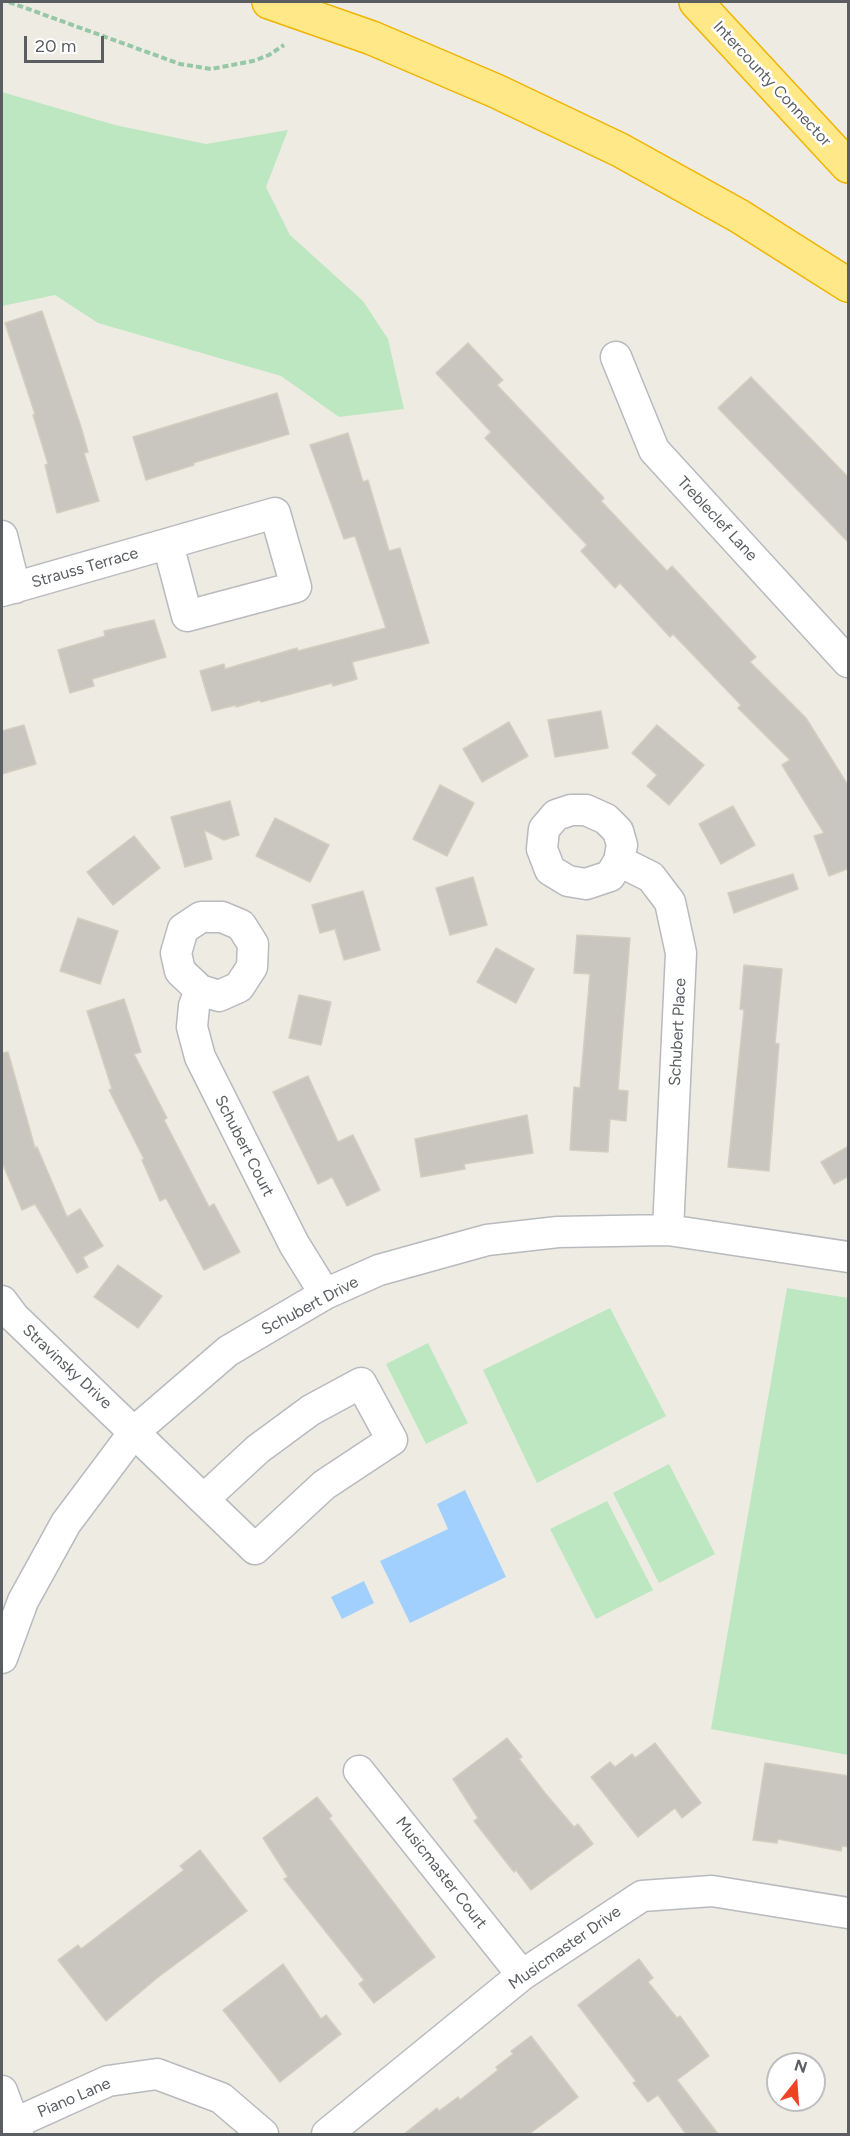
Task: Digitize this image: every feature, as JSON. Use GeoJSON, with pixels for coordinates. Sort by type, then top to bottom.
{"type":"FeatureCollection","features":[{"type":"Feature","properties":{"kind":"highway"},"geometry":{"type":"LineString","coordinates":[[269,2],[361,34],[620,150],[749,222],[849,285]]}},
{"type":"Feature","properties":{"kind":"highway","name":"Intercounty Connector"},"geometry":{"type":"LineString","coordinates":[[696,2],[849,166]]}},
{"type":"Feature","properties":{"kind":"street","name":"Trebleclef Lane"},"geometry":{"type":"LineString","coordinates":[[616,357],[654,450],[849,662]]}},
{"type":"Feature","properties":{"kind":"street"},"geometry":{"type":"LineString","coordinates":[[2,536],[8,589]]}},
{"type":"Feature","properties":{"kind":"street","name":"Strauss Terrace"},"geometry":{"type":"LineString","coordinates":[[8,589],[168,544]]}},
{"type":"Feature","properties":{"kind":"street","name":"Schubert Place"},"geometry":{"type":"LineString","coordinates":[[619,861],[651,877],[670,902],[681,953],[668,1230]]}},
{"type":"Feature","properties":{"kind":"street","name":"Schubert Court"},"geometry":{"type":"LineString","coordinates":[[200,990],[194,1006],[192,1027],[200,1057],[294,1244],[325,1294]]}},
{"type":"Feature","properties":{"kind":"street","name":"Schubert Drive"},"geometry":{"type":"LineString","coordinates":[[2,1658],[23,1601],[66,1523],[135,1431],[228,1351],[325,1294],[379,1270],[487,1240],[558,1232],[668,1230],[849,1257]]}},
{"type":"Feature","properties":{"kind":"street","name":"Stravinsky Drive"},"geometry":{"type":"LineString","coordinates":[[2,1301],[14,1317],[205,1498],[255,1549],[324,1485],[392,1440],[361,1383],[311,1410],[258,1449],[205,1498]]}},
{"type":"Feature","properties":{"kind":"street","name":"Musicmaster Court"},"geometry":{"type":"LineString","coordinates":[[360,1771],[522,1975]]}},
{"type":"Feature","properties":{"kind":"street","name":"Musicmaster Drive"},"geometry":{"type":"LineString","coordinates":[[327,2134],[522,1975],[642,1896],[712,1891],[849,1913]]}},
{"type":"Feature","properties":{"kind":"street","name":"Piano Lane"},"geometry":{"type":"LineString","coordinates":[[10,2129],[108,2081],[157,2074],[221,2098],[263,2134]]}},
{"type":"Feature","properties":{"kind":"street"},"geometry":{"type":"LineString","coordinates":[[2,2091],[10,2129]]}},
{"type":"Feature","properties":{"kind":"path"},"geometry":{"type":"LineString","coordinates":[[9,2],[180,64],[211,69],[253,62],[284,45]]}},
{"type":"Feature","properties":{"kind":"green space"},"geometry":{"type":"Polygon","coordinates":[[[2,92],[115,125],[206,144],[288,130],[266,187],[290,235],[363,301],[388,339],[404,409],[339,417],[281,376],[98,323],[55,295],[2,306],[2,92]]]}},
{"type":"Feature","properties":{"kind":"green space"},"geometry":{"type":"Polygon","coordinates":[[[787,1288],[848,1298],[848,1755],[711,1729],[787,1288]]]}},
{"type":"Feature","properties":{"kind":"green space"},"geometry":{"type":"Polygon","coordinates":[[[610,1308],[666,1416],[537,1483],[483,1370],[610,1308]]]}},
{"type":"Feature","properties":{"kind":"green space"},"geometry":{"type":"Polygon","coordinates":[[[428,1343],[468,1423],[426,1444],[386,1364],[428,1343]]]}},
{"type":"Feature","properties":{"kind":"green space"},"geometry":{"type":"Polygon","coordinates":[[[669,1464],[715,1554],[659,1583],[613,1493],[669,1464]]]}},
{"type":"Feature","properties":{"kind":"green space"},"geometry":{"type":"Polygon","coordinates":[[[607,1501],[653,1590],[596,1619],[550,1529],[607,1501]]]}},
{"type":"Feature","properties":{"kind":"water"},"geometry":{"type":"Polygon","coordinates":[[[465,1490],[506,1577],[410,1623],[380,1561],[448,1529],[437,1504],[465,1490]]]}},
{"type":"Feature","properties":{"kind":"water"},"geometry":{"type":"Polygon","coordinates":[[[364,1581],[374,1603],[342,1619],[331,1597],[364,1581]]]}},
{"type":"Feature","properties":{"kind":"building"},"geometry":{"type":"Polygon","coordinates":[[[42,311],[82,430],[88,452],[84,453],[99,501],[57,513],[45,465],[48,464],[33,415],[35,414],[5,323],[42,311]]]}},
{"type":"Feature","properties":{"kind":"building"},"geometry":{"type":"Polygon","coordinates":[[[468,343],[503,380],[497,385],[604,498],[601,501],[667,571],[672,566],[756,657],[750,662],[806,718],[849,787],[849,872],[847,869],[829,876],[814,836],[824,833],[782,765],[790,760],[738,708],[741,705],[673,634],[670,637],[620,583],[615,588],[581,551],[587,545],[485,438],[491,432],[436,373],[468,343]]]}},
{"type":"Feature","properties":{"kind":"building"},"geometry":{"type":"Polygon","coordinates":[[[751,377],[849,478],[849,543],[718,408],[751,377]]]}},
{"type":"Feature","properties":{"kind":"building"},"geometry":{"type":"Polygon","coordinates":[[[277,393],[289,434],[146,480],[133,437],[277,393]]]}},
{"type":"Feature","properties":{"kind":"building"},"geometry":{"type":"Polygon","coordinates":[[[348,433],[363,482],[368,480],[389,551],[400,548],[429,643],[352,662],[357,679],[212,711],[200,671],[224,664],[225,669],[297,648],[298,651],[386,628],[355,536],[344,539],[310,445],[348,433]]]}},
{"type":"Feature","properties":{"kind":"building"},"geometry":{"type":"Polygon","coordinates":[[[154,620],[166,657],[92,679],[94,686],[70,693],[58,650],[105,636],[104,631],[154,620]]]}},
{"type":"Feature","properties":{"kind":"building"},"geometry":{"type":"Polygon","coordinates":[[[601,711],[608,748],[555,757],[548,720],[601,711]]]}},
{"type":"Feature","properties":{"kind":"building"},"geometry":{"type":"Polygon","coordinates":[[[509,722],[528,756],[482,782],[463,749],[509,722]]]}},
{"type":"Feature","properties":{"kind":"building"},"geometry":{"type":"Polygon","coordinates":[[[24,725],[36,764],[2,774],[2,731],[24,725]]]}},
{"type":"Feature","properties":{"kind":"building"},"geometry":{"type":"Polygon","coordinates":[[[657,725],[704,765],[669,805],[647,786],[657,775],[632,753],[657,725]]]}},
{"type":"Feature","properties":{"kind":"building"},"geometry":{"type":"Polygon","coordinates":[[[440,785],[474,803],[447,856],[413,839],[440,785]]]}},
{"type":"Feature","properties":{"kind":"building"},"geometry":{"type":"Polygon","coordinates":[[[230,801],[239,835],[224,840],[204,830],[212,859],[185,867],[171,817],[230,801]]]}},
{"type":"Feature","properties":{"kind":"building"},"geometry":{"type":"Polygon","coordinates":[[[733,806],[755,845],[721,864],[699,824],[733,806]]]}},
{"type":"Feature","properties":{"kind":"building"},"geometry":{"type":"Polygon","coordinates":[[[275,818],[329,845],[310,882],[256,856],[275,818]]]}},
{"type":"Feature","properties":{"kind":"building"},"geometry":{"type":"Polygon","coordinates":[[[134,836],[160,868],[113,905],[87,872],[134,836]]]}},
{"type":"Feature","properties":{"kind":"building"},"geometry":{"type":"Polygon","coordinates":[[[793,874],[798,889],[734,913],[728,893],[793,874]]]}},
{"type":"Feature","properties":{"kind":"building"},"geometry":{"type":"Polygon","coordinates":[[[473,877],[487,925],[450,935],[436,888],[473,877]]]}},
{"type":"Feature","properties":{"kind":"building"},"geometry":{"type":"Polygon","coordinates":[[[363,891],[380,950],[344,960],[335,929],[320,933],[312,905],[363,891]]]}},
{"type":"Feature","properties":{"kind":"building"},"geometry":{"type":"Polygon","coordinates":[[[78,918],[118,931],[100,984],[60,971],[78,918]]]}},
{"type":"Feature","properties":{"kind":"building"},"geometry":{"type":"Polygon","coordinates":[[[577,935],[630,938],[618,1090],[628,1091],[626,1121],[610,1119],[608,1152],[570,1150],[574,1087],[580,1088],[590,974],[574,973],[577,935]]]}},
{"type":"Feature","properties":{"kind":"building"},"geometry":{"type":"Polygon","coordinates":[[[496,948],[534,969],[516,1003],[477,982],[496,948]]]}},
{"type":"Feature","properties":{"kind":"building"},"geometry":{"type":"Polygon","coordinates":[[[744,965],[782,969],[775,1043],[779,1044],[769,1171],[728,1167],[744,1010],[740,1009],[744,965]]]}},
{"type":"Feature","properties":{"kind":"building"},"geometry":{"type":"Polygon","coordinates":[[[299,995],[331,1002],[321,1045],[289,1038],[299,995]]]}},
{"type":"Feature","properties":{"kind":"building"},"geometry":{"type":"Polygon","coordinates":[[[124,999],[141,1052],[134,1054],[167,1118],[164,1120],[209,1207],[214,1204],[240,1252],[204,1270],[166,1198],[160,1201],[142,1160],[144,1159],[109,1090],[112,1089],[87,1011],[124,999]]]}},
{"type":"Feature","properties":{"kind":"building"},"geometry":{"type":"Polygon","coordinates":[[[8,1052],[35,1148],[37,1147],[67,1217],[80,1209],[103,1246],[83,1257],[88,1267],[77,1273],[35,1204],[22,1210],[2,1162],[2,1053],[8,1052]]]}},
{"type":"Feature","properties":{"kind":"building"},"geometry":{"type":"Polygon","coordinates":[[[308,1076],[338,1142],[353,1135],[380,1190],[347,1206],[332,1177],[318,1184],[273,1092],[308,1076]]]}},
{"type":"Feature","properties":{"kind":"building"},"geometry":{"type":"Polygon","coordinates":[[[527,1115],[533,1153],[464,1164],[465,1169],[421,1177],[415,1139],[527,1115]]]}},
{"type":"Feature","properties":{"kind":"building"},"geometry":{"type":"Polygon","coordinates":[[[849,1146],[849,1176],[834,1184],[821,1162],[849,1146]]]}},
{"type":"Feature","properties":{"kind":"building"},"geometry":{"type":"Polygon","coordinates":[[[118,1265],[162,1296],[138,1328],[94,1297],[118,1265]]]}},
{"type":"Feature","properties":{"kind":"building"},"geometry":{"type":"Polygon","coordinates":[[[507,1738],[522,1757],[519,1759],[545,1793],[574,1827],[578,1824],[593,1844],[531,1890],[474,1821],[478,1818],[453,1779],[507,1738]]]}},
{"type":"Feature","properties":{"kind":"building"},"geometry":{"type":"Polygon","coordinates":[[[655,1743],[701,1803],[682,1818],[675,1808],[638,1837],[591,1777],[610,1762],[615,1767],[632,1754],[635,1758],[655,1743]]]}},
{"type":"Feature","properties":{"kind":"building"},"geometry":{"type":"Polygon","coordinates":[[[765,1763],[849,1776],[849,1847],[842,1846],[841,1851],[778,1839],[777,1843],[753,1840],[765,1763]]]}},
{"type":"Feature","properties":{"kind":"building"},"geometry":{"type":"Polygon","coordinates":[[[317,1797],[332,1816],[329,1818],[435,1957],[374,2003],[359,1984],[364,1980],[284,1879],[288,1877],[263,1838],[317,1797]]]}},
{"type":"Feature","properties":{"kind":"building"},"geometry":{"type":"Polygon","coordinates":[[[200,1850],[247,1911],[157,1978],[106,2021],[58,1960],[78,1945],[81,1949],[184,1870],[180,1866],[200,1850]]]}},
{"type":"Feature","properties":{"kind":"building"},"geometry":{"type":"Polygon","coordinates":[[[639,1959],[653,1978],[648,1982],[677,2018],[680,2016],[709,2056],[677,2080],[718,2134],[686,2134],[658,2095],[648,2102],[633,2083],[636,2081],[578,2005],[639,1959]]]}},
{"type":"Feature","properties":{"kind":"building"},"geometry":{"type":"Polygon","coordinates":[[[283,1964],[321,2019],[326,2015],[341,2034],[280,2082],[223,2010],[283,1964]]]}},
{"type":"Feature","properties":{"kind":"building"},"geometry":{"type":"Polygon","coordinates":[[[531,2036],[578,2097],[559,2112],[529,2134],[404,2134],[437,2108],[439,2111],[458,2097],[460,2100],[498,2070],[496,2067],[513,2054],[511,2051],[531,2036]]]}}]}
